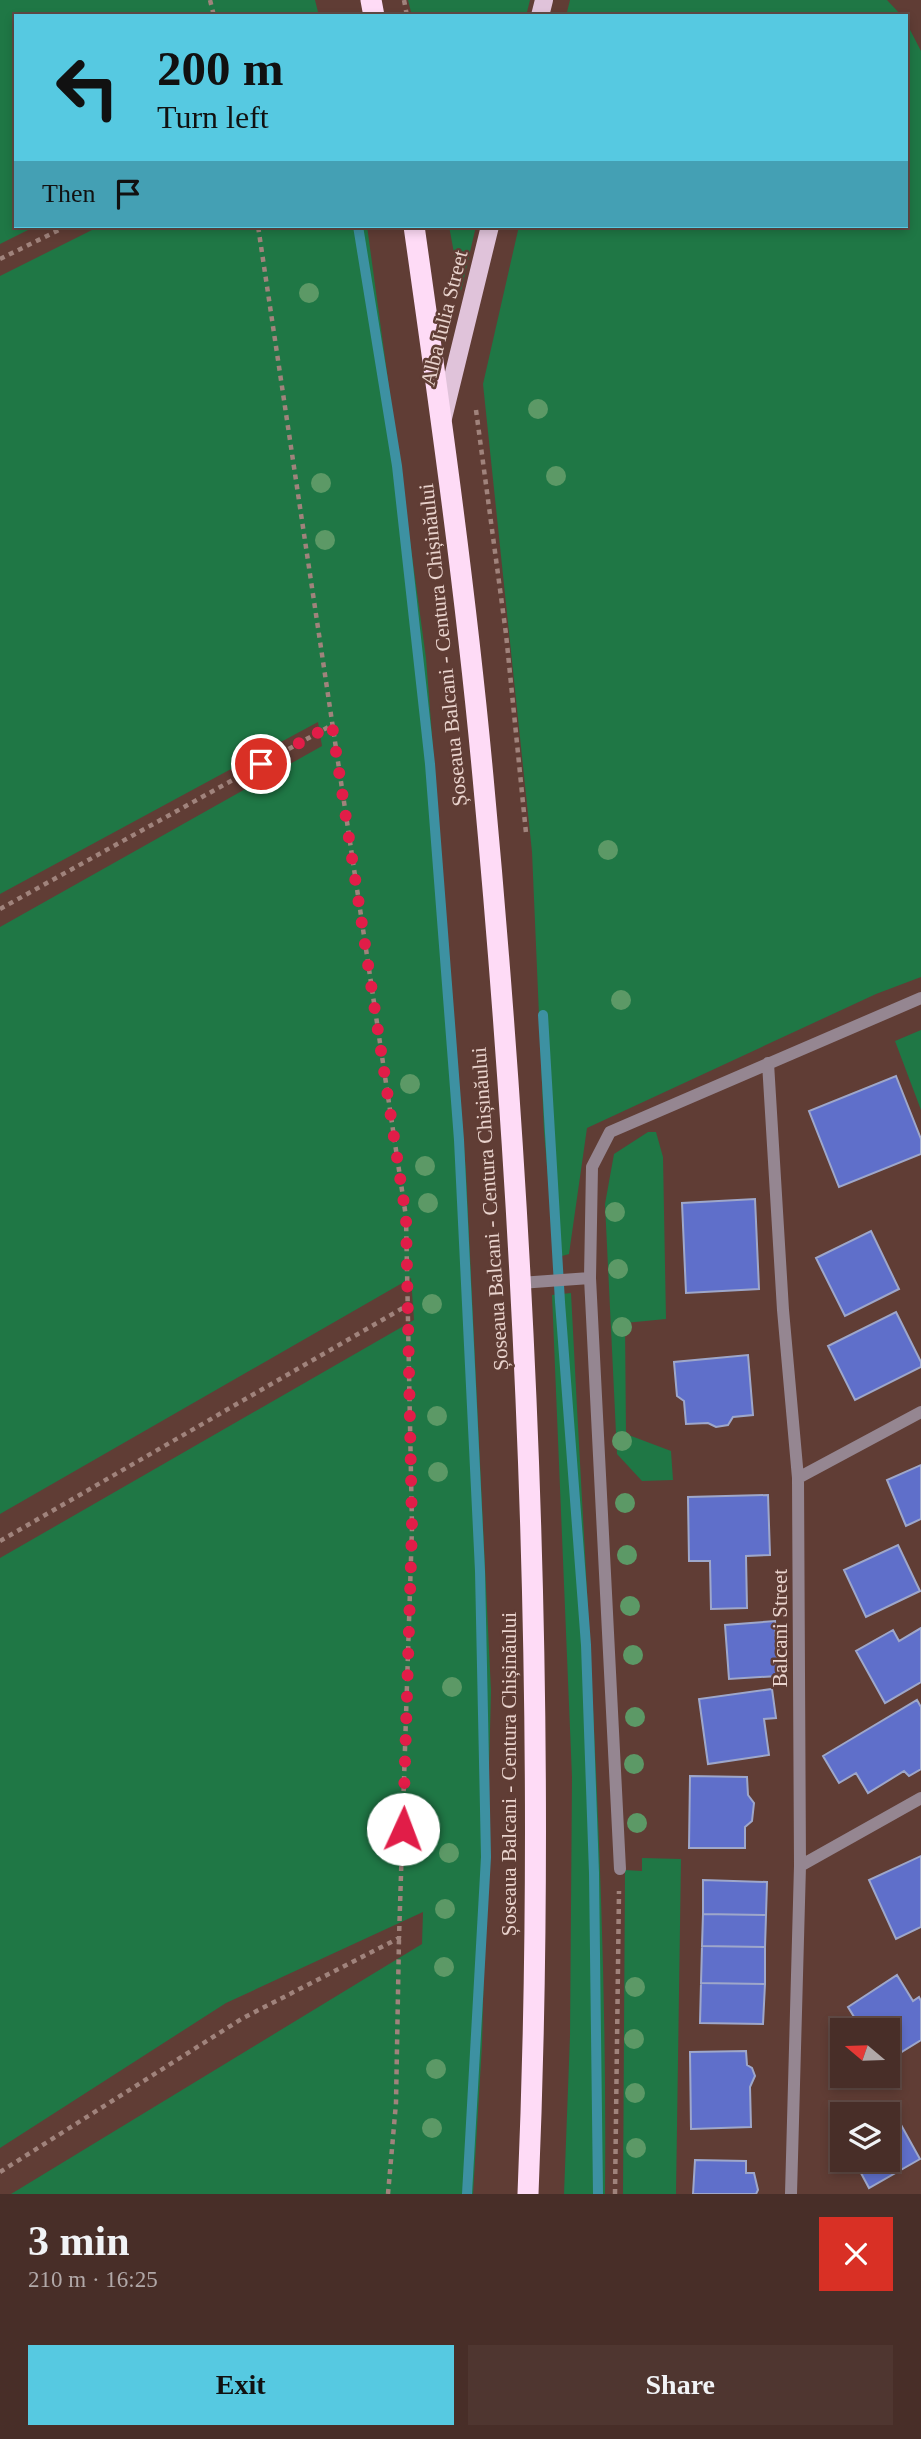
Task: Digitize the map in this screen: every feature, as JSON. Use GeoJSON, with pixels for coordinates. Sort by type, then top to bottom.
{"type":"FeatureCollection","features":[{"type":"Feature","properties":{"kind":"highway","name":"Șoseaua Balcani - Centura Chișinăului"},"geometry":{"type":"LineString","coordinates":[[414,228],[442,422],[483,773],[501,986],[528,1420],[535,1734],[534,2040],[528,2194]]}},
{"type":"Feature","properties":{"kind":"main road","name":"Alba Iulia Street"},"geometry":{"type":"LineString","coordinates":[[442,422],[490,228]]}},
{"type":"Feature","properties":{"kind":"street"},"geometry":{"type":"LineString","coordinates":[[620,1870],[590,1278],[592,1167],[610,1132],[921,998]]}},
{"type":"Feature","properties":{"kind":"street","name":"Balcani Street"},"geometry":{"type":"LineString","coordinates":[[768,1063],[783,1310],[798,1478],[800,1867],[790,2194]]}},
{"type":"Feature","properties":{"kind":"street"},"geometry":{"type":"LineString","coordinates":[[520,1283],[590,1278]]}},
{"type":"Feature","properties":{"kind":"street"},"geometry":{"type":"LineString","coordinates":[[798,1478],[921,1412]]}},
{"type":"Feature","properties":{"kind":"street"},"geometry":{"type":"LineString","coordinates":[[800,1867],[921,1798]]}},
{"type":"Feature","properties":{"kind":"path"},"geometry":{"type":"LineString","coordinates":[[0,259],[63,228]]}},
{"type":"Feature","properties":{"kind":"path"},"geometry":{"type":"LineString","coordinates":[[258,228],[406,1217],[412,1527],[396,2103],[388,2194]]}},
{"type":"Feature","properties":{"kind":"path"},"geometry":{"type":"LineString","coordinates":[[475,404],[506,634],[526,832]]}},
{"type":"Feature","properties":{"kind":"path"},"geometry":{"type":"LineString","coordinates":[[0,909],[332,725]]}},
{"type":"Feature","properties":{"kind":"path"},"geometry":{"type":"LineString","coordinates":[[0,1541],[408,1306]]}},
{"type":"Feature","properties":{"kind":"path"},"geometry":{"type":"LineString","coordinates":[[615,2194],[620,1870]]}},
{"type":"Feature","properties":{"kind":"path"},"geometry":{"type":"LineString","coordinates":[[0,2172],[243,2018],[399,1938]]}},
{"type":"Feature","properties":{"kind":"green space"},"geometry":{"type":"Polygon","coordinates":[[[0,0],[315,0],[318,14],[14,14],[14,228],[32,228],[0,244],[0,0]]]}},
{"type":"Feature","properties":{"kind":"green space"},"geometry":{"type":"Polygon","coordinates":[[[408,0],[530,0],[526,14],[412,14],[408,0]]]}},
{"type":"Feature","properties":{"kind":"green space"},"geometry":{"type":"Polygon","coordinates":[[[570,0],[887,0],[900,14],[566,14],[570,0]]]}},
{"type":"Feature","properties":{"kind":"green space"},"geometry":{"type":"Polygon","coordinates":[[[908,26],[921,51],[921,977],[876,994],[587,1128],[569,1254],[555,1258],[544,1132],[532,852],[483,384],[519,228],[908,228],[908,26]]]}},
{"type":"Feature","properties":{"kind":"green space"},"geometry":{"type":"Polygon","coordinates":[[[96,228],[367,228],[426,658],[466,1172],[491,1691],[482,2045],[473,2194],[11,2194],[422,1944],[423,1912],[226,2003],[0,2148],[0,1558],[414,1320],[411,1278],[0,1514],[0,927],[322,746],[318,722],[0,894],[0,276],[96,228]]]}},
{"type":"Feature","properties":{"kind":"green space"},"geometry":{"type":"Polygon","coordinates":[[[449,228],[476,228],[461,291],[449,228]]]}},
{"type":"Feature","properties":{"kind":"green space"},"geometry":{"type":"Polygon","coordinates":[[[921,1030],[921,1110],[895,1041],[921,1030]]]}},
{"type":"Feature","properties":{"kind":"green space"},"geometry":{"type":"Polygon","coordinates":[[[648,1132],[656,1132],[663,1157],[666,1319],[625,1323],[626,1434],[671,1451],[673,1480],[642,1481],[617,1454],[605,1204],[614,1154],[648,1132]]]}},
{"type":"Feature","properties":{"kind":"green space"},"geometry":{"type":"Polygon","coordinates":[[[571,1293],[600,1856],[605,2194],[564,2194],[570,2036],[572,1777],[552,1295],[571,1293]]]}},
{"type":"Feature","properties":{"kind":"green space"},"geometry":{"type":"Polygon","coordinates":[[[642,1858],[681,1859],[676,2194],[623,2194],[625,1870],[642,1871],[642,1858]]]}},
{"type":"Feature","properties":{"kind":"building"},"geometry":{"type":"Polygon","coordinates":[[[896,1076],[921,1139],[921,1154],[839,1187],[809,1111],[896,1076]]]}},
{"type":"Feature","properties":{"kind":"building"},"geometry":{"type":"Polygon","coordinates":[[[755,1199],[759,1289],[686,1293],[682,1203],[755,1199]]]}},
{"type":"Feature","properties":{"kind":"building"},"geometry":{"type":"Polygon","coordinates":[[[871,1231],[899,1289],[845,1316],[816,1258],[871,1231]]]}},
{"type":"Feature","properties":{"kind":"building"},"geometry":{"type":"Polygon","coordinates":[[[896,1312],[921,1367],[855,1400],[828,1346],[896,1312]]]}},
{"type":"Feature","properties":{"kind":"building"},"geometry":{"type":"Polygon","coordinates":[[[748,1355],[753,1415],[733,1417],[728,1425],[716,1427],[708,1423],[686,1424],[684,1401],[677,1396],[674,1362],[748,1355]]]}},
{"type":"Feature","properties":{"kind":"building"},"geometry":{"type":"Polygon","coordinates":[[[921,1465],[921,1519],[906,1526],[887,1480],[921,1465]]]}},
{"type":"Feature","properties":{"kind":"building"},"geometry":{"type":"Polygon","coordinates":[[[768,1495],[770,1555],[746,1556],[747,1608],[711,1609],[710,1561],[689,1561],[688,1497],[768,1495]]]}},
{"type":"Feature","properties":{"kind":"building"},"geometry":{"type":"Polygon","coordinates":[[[898,1545],[920,1591],[866,1617],[844,1570],[898,1545]]]}},
{"type":"Feature","properties":{"kind":"building"},"geometry":{"type":"Polygon","coordinates":[[[775,1621],[778,1676],[729,1679],[725,1625],[775,1621]]]}},
{"type":"Feature","properties":{"kind":"building"},"geometry":{"type":"Polygon","coordinates":[[[921,1628],[921,1682],[885,1703],[856,1651],[893,1630],[899,1641],[921,1628]]]}},
{"type":"Feature","properties":{"kind":"building"},"geometry":{"type":"Polygon","coordinates":[[[772,1689],[776,1718],[764,1719],[769,1755],[708,1764],[699,1699],[772,1689]]]}},
{"type":"Feature","properties":{"kind":"building"},"geometry":{"type":"Polygon","coordinates":[[[917,1700],[921,1707],[921,1769],[909,1776],[904,1771],[868,1793],[856,1773],[839,1783],[823,1756],[917,1700]]]}},
{"type":"Feature","properties":{"kind":"building"},"geometry":{"type":"Polygon","coordinates":[[[690,1776],[747,1777],[748,1795],[754,1803],[752,1821],[745,1827],[745,1848],[689,1848],[690,1776]]]}},
{"type":"Feature","properties":{"kind":"building"},"geometry":{"type":"Polygon","coordinates":[[[921,1856],[921,1927],[896,1939],[869,1880],[921,1856]]]}},
{"type":"Feature","properties":{"kind":"building"},"geometry":{"type":"Polygon","coordinates":[[[703,1880],[767,1882],[766,1915],[703,1914],[703,1880]]]}},
{"type":"Feature","properties":{"kind":"building"},"geometry":{"type":"Polygon","coordinates":[[[703,1914],[766,1915],[765,1947],[702,1946],[703,1914]]]}},
{"type":"Feature","properties":{"kind":"building"},"geometry":{"type":"Polygon","coordinates":[[[702,1946],[765,1947],[765,1984],[701,1983],[702,1946]]]}},
{"type":"Feature","properties":{"kind":"building"},"geometry":{"type":"Polygon","coordinates":[[[897,1975],[913,2001],[919,1997],[921,2001],[921,2040],[900,2053],[900,2018],[855,2018],[848,2007],[897,1975]]]}},
{"type":"Feature","properties":{"kind":"building"},"geometry":{"type":"Polygon","coordinates":[[[701,1983],[765,1984],[763,2024],[700,2023],[701,1983]]]}},
{"type":"Feature","properties":{"kind":"building"},"geometry":{"type":"Polygon","coordinates":[[[746,2051],[747,2065],[752,2068],[755,2076],[750,2087],[751,2127],[691,2129],[690,2052],[746,2051]]]}},
{"type":"Feature","properties":{"kind":"building"},"geometry":{"type":"Polygon","coordinates":[[[900,2123],[920,2159],[900,2170],[900,2123]]]}},
{"type":"Feature","properties":{"kind":"building"},"geometry":{"type":"Polygon","coordinates":[[[695,2160],[746,2161],[746,2173],[754,2173],[758,2190],[756,2194],[693,2194],[695,2160]]]}},
{"type":"Feature","properties":{"kind":"building"},"geometry":{"type":"Polygon","coordinates":[[[860,2172],[897,2172],[869,2188],[860,2172]]]}},
{"type":"Feature","properties":{"kind":"waterway"},"geometry":{"type":"LineString","coordinates":[[358,228],[397,466],[430,764],[459,1140],[480,1571],[486,1857],[467,2194]]}},
{"type":"Feature","properties":{"kind":"waterway"},"geometry":{"type":"LineString","coordinates":[[543,1015],[560,1302],[586,1645],[594,1873],[598,2194]]}},
{"type":"Feature","properties":{"kind":"route"},"geometry":{"type":"LineString","coordinates":[[261,764],[332,725],[406,1217],[412,1527],[403,1829]]}}]}
